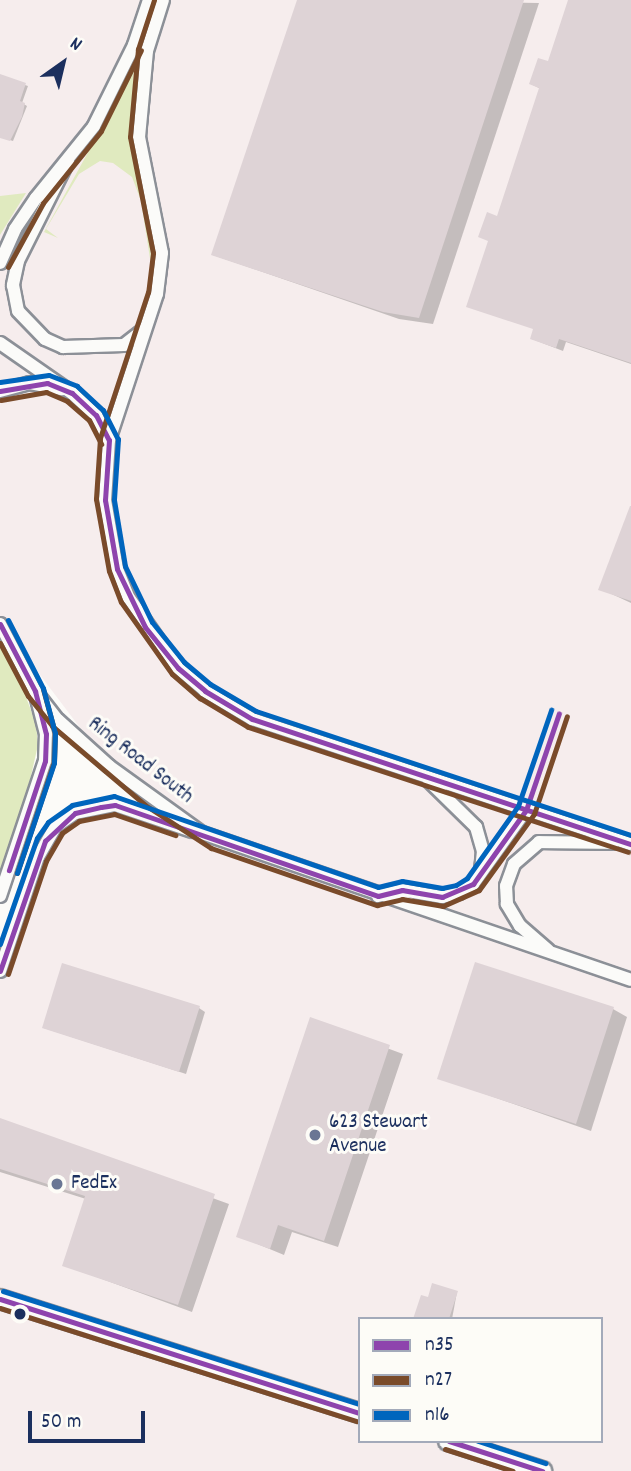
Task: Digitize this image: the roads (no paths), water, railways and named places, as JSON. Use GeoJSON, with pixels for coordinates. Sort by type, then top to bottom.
{"type":"FeatureCollection","features":[{"type":"Feature","properties":{"kind":"main road"},"geometry":{"type":"LineString","coordinates":[[0,1299],[358,1412]]}},
{"type":"Feature","properties":{"kind":"main road"},"geometry":{"type":"LineString","coordinates":[[454,1443],[542,1471]]}},
{"type":"Feature","properties":{"kind":"street"},"geometry":{"type":"LineString","coordinates":[[0,263],[15,229],[94,126],[134,45],[149,0]]}},
{"type":"Feature","properties":{"kind":"street"},"geometry":{"type":"LineString","coordinates":[[163,0],[147,51],[139,137],[162,253],[146,326],[109,440],[106,500],[117,569],[145,627],[178,668],[205,691],[251,719],[426,779],[631,844]]}},
{"type":"Feature","properties":{"kind":"street"},"geometry":{"type":"LineString","coordinates":[[68,161],[18,261],[13,285],[18,311],[45,340],[63,347],[124,345],[146,326]]}},
{"type":"Feature","properties":{"kind":"street"},"geometry":{"type":"LineString","coordinates":[[0,343],[72,393],[96,415],[109,440]]}},
{"type":"Feature","properties":{"kind":"street"},"geometry":{"type":"LineString","coordinates":[[0,391],[47,383],[72,393]]}},
{"type":"Feature","properties":{"kind":"street"},"geometry":{"type":"LineString","coordinates":[[0,624],[35,691],[46,734],[45,761],[0,896]]}},
{"type":"Feature","properties":{"kind":"street","name":"Ring Road South"},"geometry":{"type":"LineString","coordinates":[[35,691],[109,766],[202,833],[378,896],[631,980]]}},
{"type":"Feature","properties":{"kind":"street"},"geometry":{"type":"LineString","coordinates":[[426,779],[476,827],[483,850],[480,875]]}},
{"type":"Feature","properties":{"kind":"street"},"geometry":{"type":"LineString","coordinates":[[0,971],[45,841],[55,827],[75,813],[115,805],[202,833]]}},
{"type":"Feature","properties":{"kind":"street"},"geometry":{"type":"LineString","coordinates":[[378,896],[402,890],[442,897],[459,893],[480,875],[526,810]]}},
{"type":"Feature","properties":{"kind":"street"},"geometry":{"type":"LineString","coordinates":[[553,954],[520,926],[507,904],[508,877],[518,857],[546,841],[631,844]]}},
{"type":"Feature","properties":{"kind":"place","name":"623 Stewart Avenue"},"geometry":{"type":"Point","coordinates":[315,1135]}},
{"type":"Feature","properties":{"kind":"place","name":"FedEx"},"geometry":{"type":"Point","coordinates":[57,1184]}}]}
